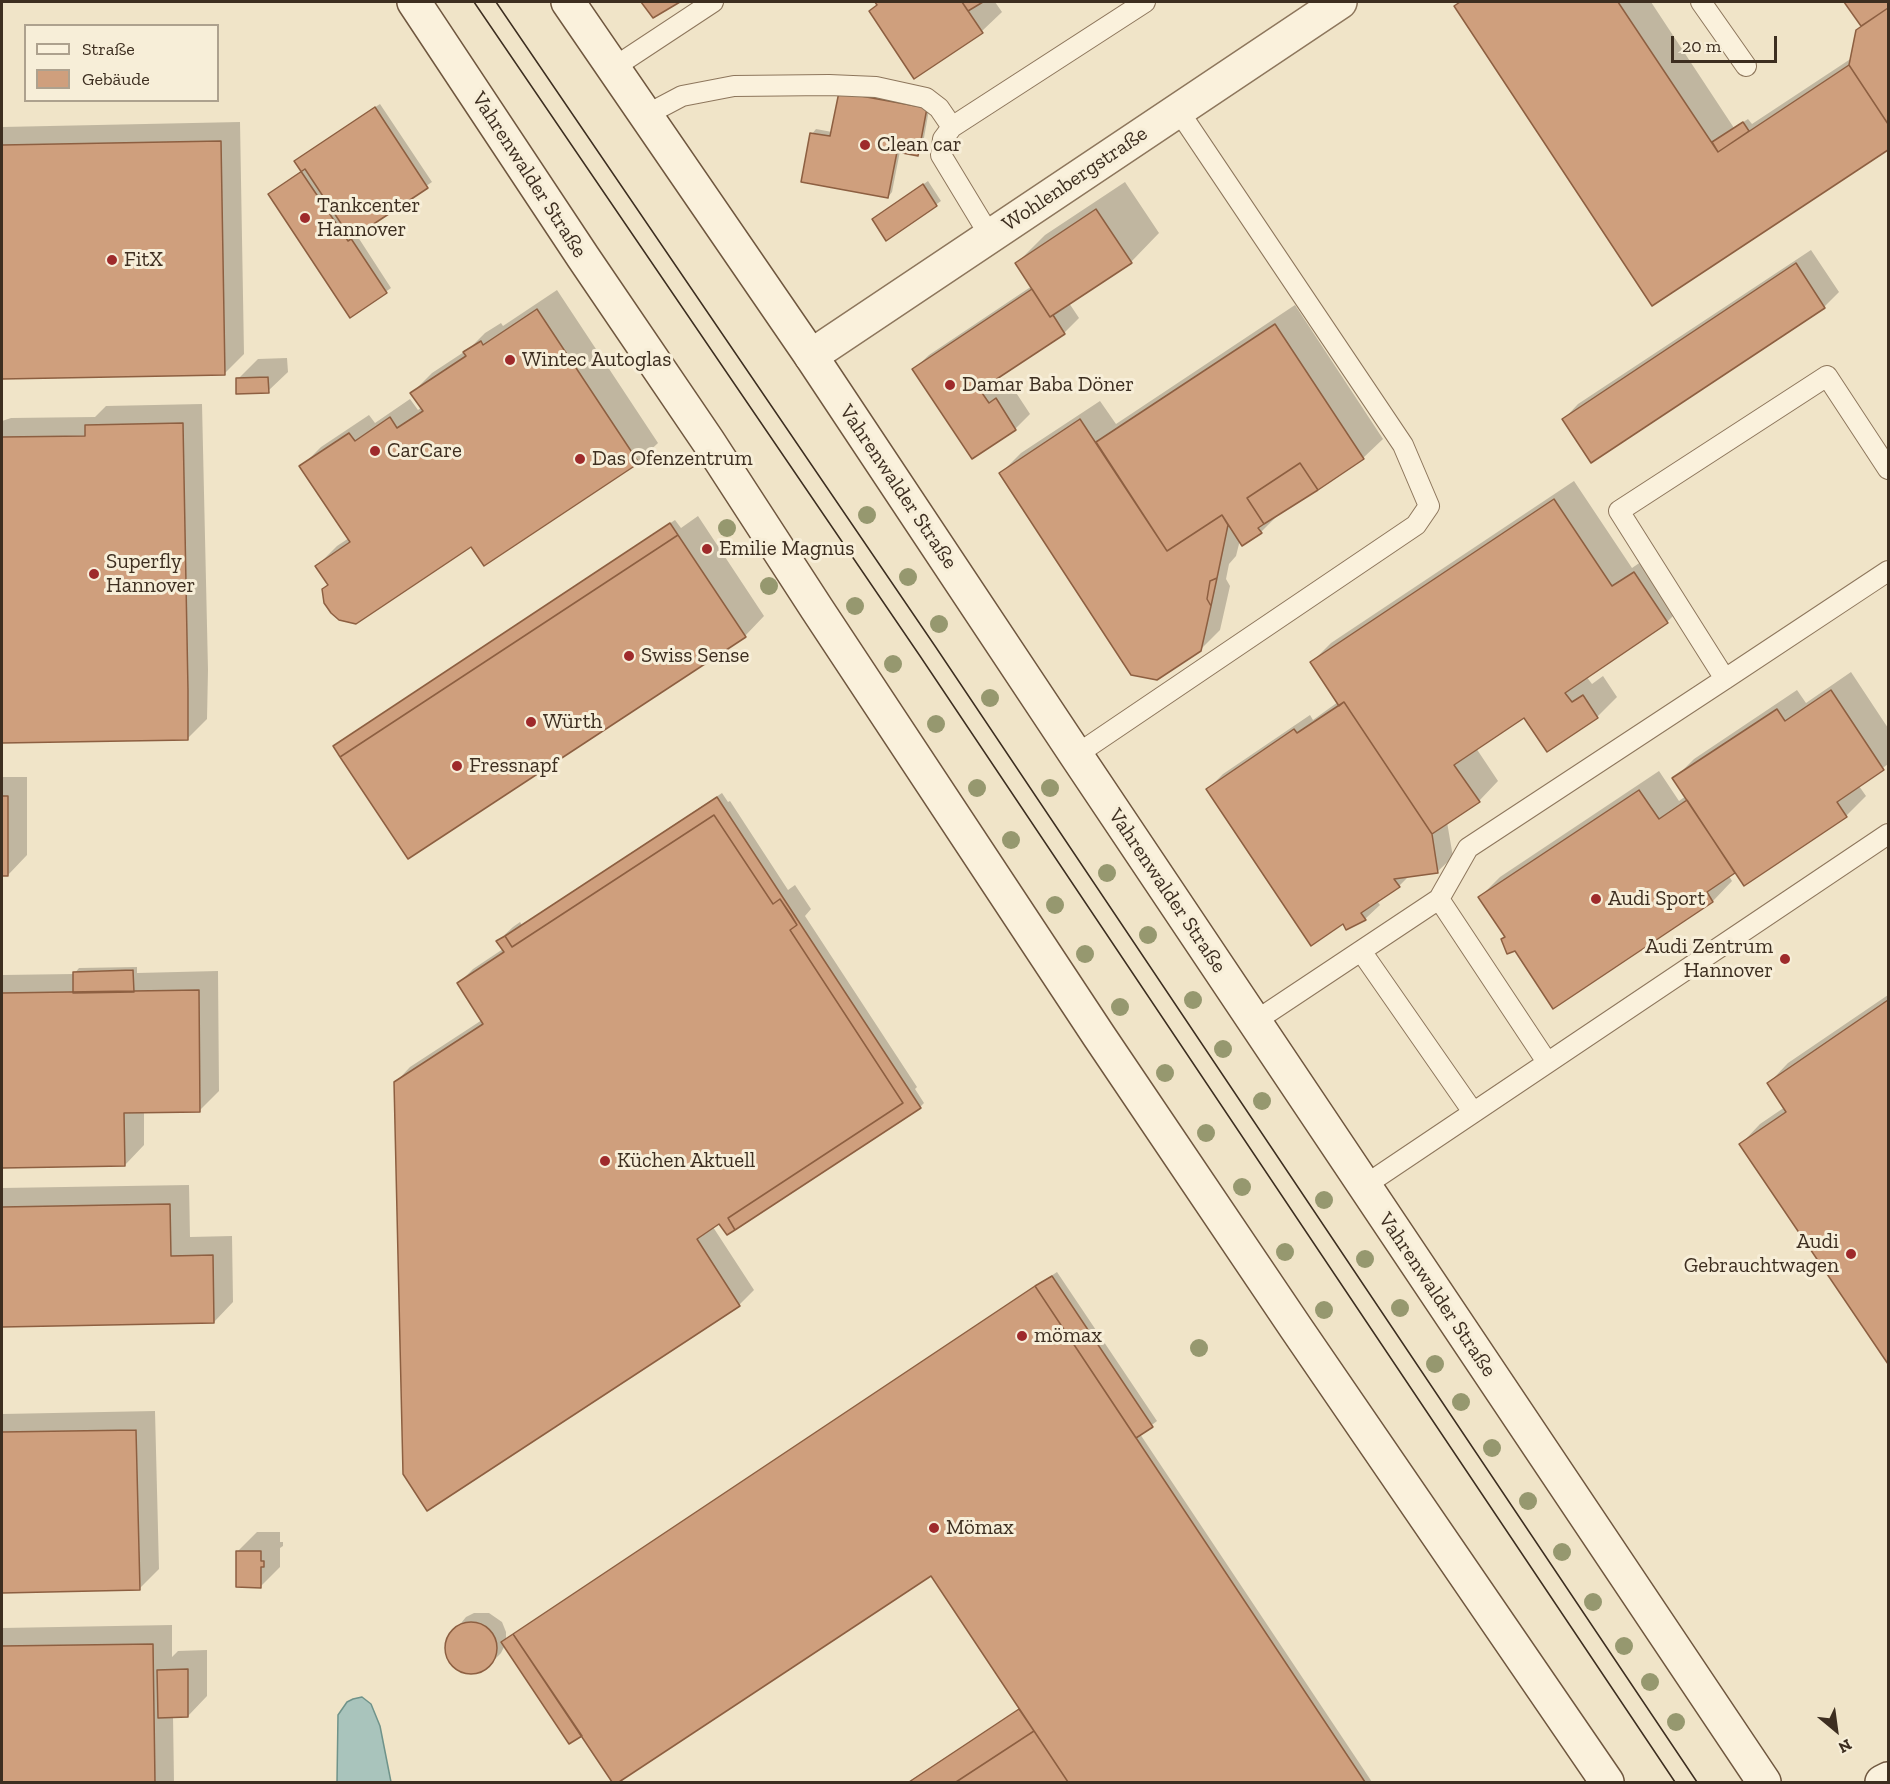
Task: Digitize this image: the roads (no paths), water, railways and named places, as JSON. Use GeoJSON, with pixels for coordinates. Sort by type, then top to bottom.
{"type":"FeatureCollection","features":[{"type":"Feature","properties":{"kind":"main road","name":"Vahrenwalder Straße"},"geometry":{"type":"LineString","coordinates":[[414,2],[708,441],[1099,1036],[1607,1782]]}},
{"type":"Feature","properties":{"kind":"main road","name":"Vahrenwalder Straße"},"geometry":{"type":"LineString","coordinates":[[568,2],[811,356],[1764,1782]]}},
{"type":"Feature","properties":{"kind":"main road","name":"Wohlenbergstraße"},"geometry":{"type":"LineString","coordinates":[[811,356],[1340,2]]}},
{"type":"Feature","properties":{"kind":"main road"},"geometry":{"type":"LineString","coordinates":[[1882,1782],[1888,1779]]}},
{"type":"Feature","properties":{"kind":"lane"},"geometry":{"type":"LineString","coordinates":[[613,68],[713,2]]}},
{"type":"Feature","properties":{"kind":"lane"},"geometry":{"type":"LineString","coordinates":[[990,236],[941,155],[943,139],[952,127],[1145,2]]}},
{"type":"Feature","properties":{"kind":"lane"},"geometry":{"type":"LineString","coordinates":[[1701,2],[1746,66]]}},
{"type":"Feature","properties":{"kind":"lane"},"geometry":{"type":"LineString","coordinates":[[646,115],[682,96],[734,86],[830,85],[876,87],[926,98],[939,108],[952,127]]}},
{"type":"Feature","properties":{"kind":"lane"},"geometry":{"type":"LineString","coordinates":[[1076,755],[1416,525],[1430,506],[1403,445],[1178,110]]}},
{"type":"Feature","properties":{"kind":"lane"},"geometry":{"type":"LineString","coordinates":[[1725,679],[1619,511],[1827,376],[1888,469]]}},
{"type":"Feature","properties":{"kind":"lane"},"geometry":{"type":"LineString","coordinates":[[1254,1022],[1439,899],[1468,848],[1888,571]]}},
{"type":"Feature","properties":{"kind":"lane"},"geometry":{"type":"LineString","coordinates":[[1364,1186],[1888,834]]}},
{"type":"Feature","properties":{"kind":"lane"},"geometry":{"type":"LineString","coordinates":[[1439,899],[1547,1062]]}},
{"type":"Feature","properties":{"kind":"lane"},"geometry":{"type":"LineString","coordinates":[[1361,951],[1473,1112]]}},
{"type":"Feature","properties":{"kind":"water"},"geometry":{"type":"Polygon","coordinates":[[[362,1697],[371,1704],[380,1726],[391,1782],[337,1782],[338,1715],[347,1702],[362,1697]]]}},
{"type":"Feature","properties":{"kind":"tram line"},"geometry":{"type":"LineString","coordinates":[[474,2],[920,656],[1675,1782]]}},
{"type":"Feature","properties":{"kind":"tram line"},"geometry":{"type":"LineString","coordinates":[[496,2],[935,646],[1697,1782]]}},
{"type":"Feature","properties":{"kind":"place","name":"Clean car"},"geometry":{"type":"Point","coordinates":[865,145]}},
{"type":"Feature","properties":{"kind":"place","name":"Tankcenter Hannover"},"geometry":{"type":"Point","coordinates":[305,218]}},
{"type":"Feature","properties":{"kind":"place","name":"FitX"},"geometry":{"type":"Point","coordinates":[112,260]}},
{"type":"Feature","properties":{"kind":"place","name":"Wintec Autoglas"},"geometry":{"type":"Point","coordinates":[510,360]}},
{"type":"Feature","properties":{"kind":"place","name":"Damar Baba Döner"},"geometry":{"type":"Point","coordinates":[950,385]}},
{"type":"Feature","properties":{"kind":"place","name":"CarCare"},"geometry":{"type":"Point","coordinates":[375,451]}},
{"type":"Feature","properties":{"kind":"place","name":"Das Ofenzentrum"},"geometry":{"type":"Point","coordinates":[580,459]}},
{"type":"Feature","properties":{"kind":"place","name":"Emilie Magnus"},"geometry":{"type":"Point","coordinates":[707,549]}},
{"type":"Feature","properties":{"kind":"place","name":"Superfly Hannover"},"geometry":{"type":"Point","coordinates":[94,574]}},
{"type":"Feature","properties":{"kind":"place","name":"Swiss Sense"},"geometry":{"type":"Point","coordinates":[629,656]}},
{"type":"Feature","properties":{"kind":"place","name":"Würth"},"geometry":{"type":"Point","coordinates":[531,722]}},
{"type":"Feature","properties":{"kind":"place","name":"Fressnapf"},"geometry":{"type":"Point","coordinates":[457,766]}},
{"type":"Feature","properties":{"kind":"place","name":"Audi Sport"},"geometry":{"type":"Point","coordinates":[1596,899]}},
{"type":"Feature","properties":{"kind":"place","name":"Audi Zentrum Hannover"},"geometry":{"type":"Point","coordinates":[1785,959]}},
{"type":"Feature","properties":{"kind":"place","name":"Küchen Aktuell"},"geometry":{"type":"Point","coordinates":[605,1161]}},
{"type":"Feature","properties":{"kind":"place","name":"Audi Gebrauchtwagen"},"geometry":{"type":"Point","coordinates":[1851,1254]}},
{"type":"Feature","properties":{"kind":"place","name":"mömax"},"geometry":{"type":"Point","coordinates":[1022,1336]}},
{"type":"Feature","properties":{"kind":"place","name":"Mömax"},"geometry":{"type":"Point","coordinates":[934,1528]}}]}
